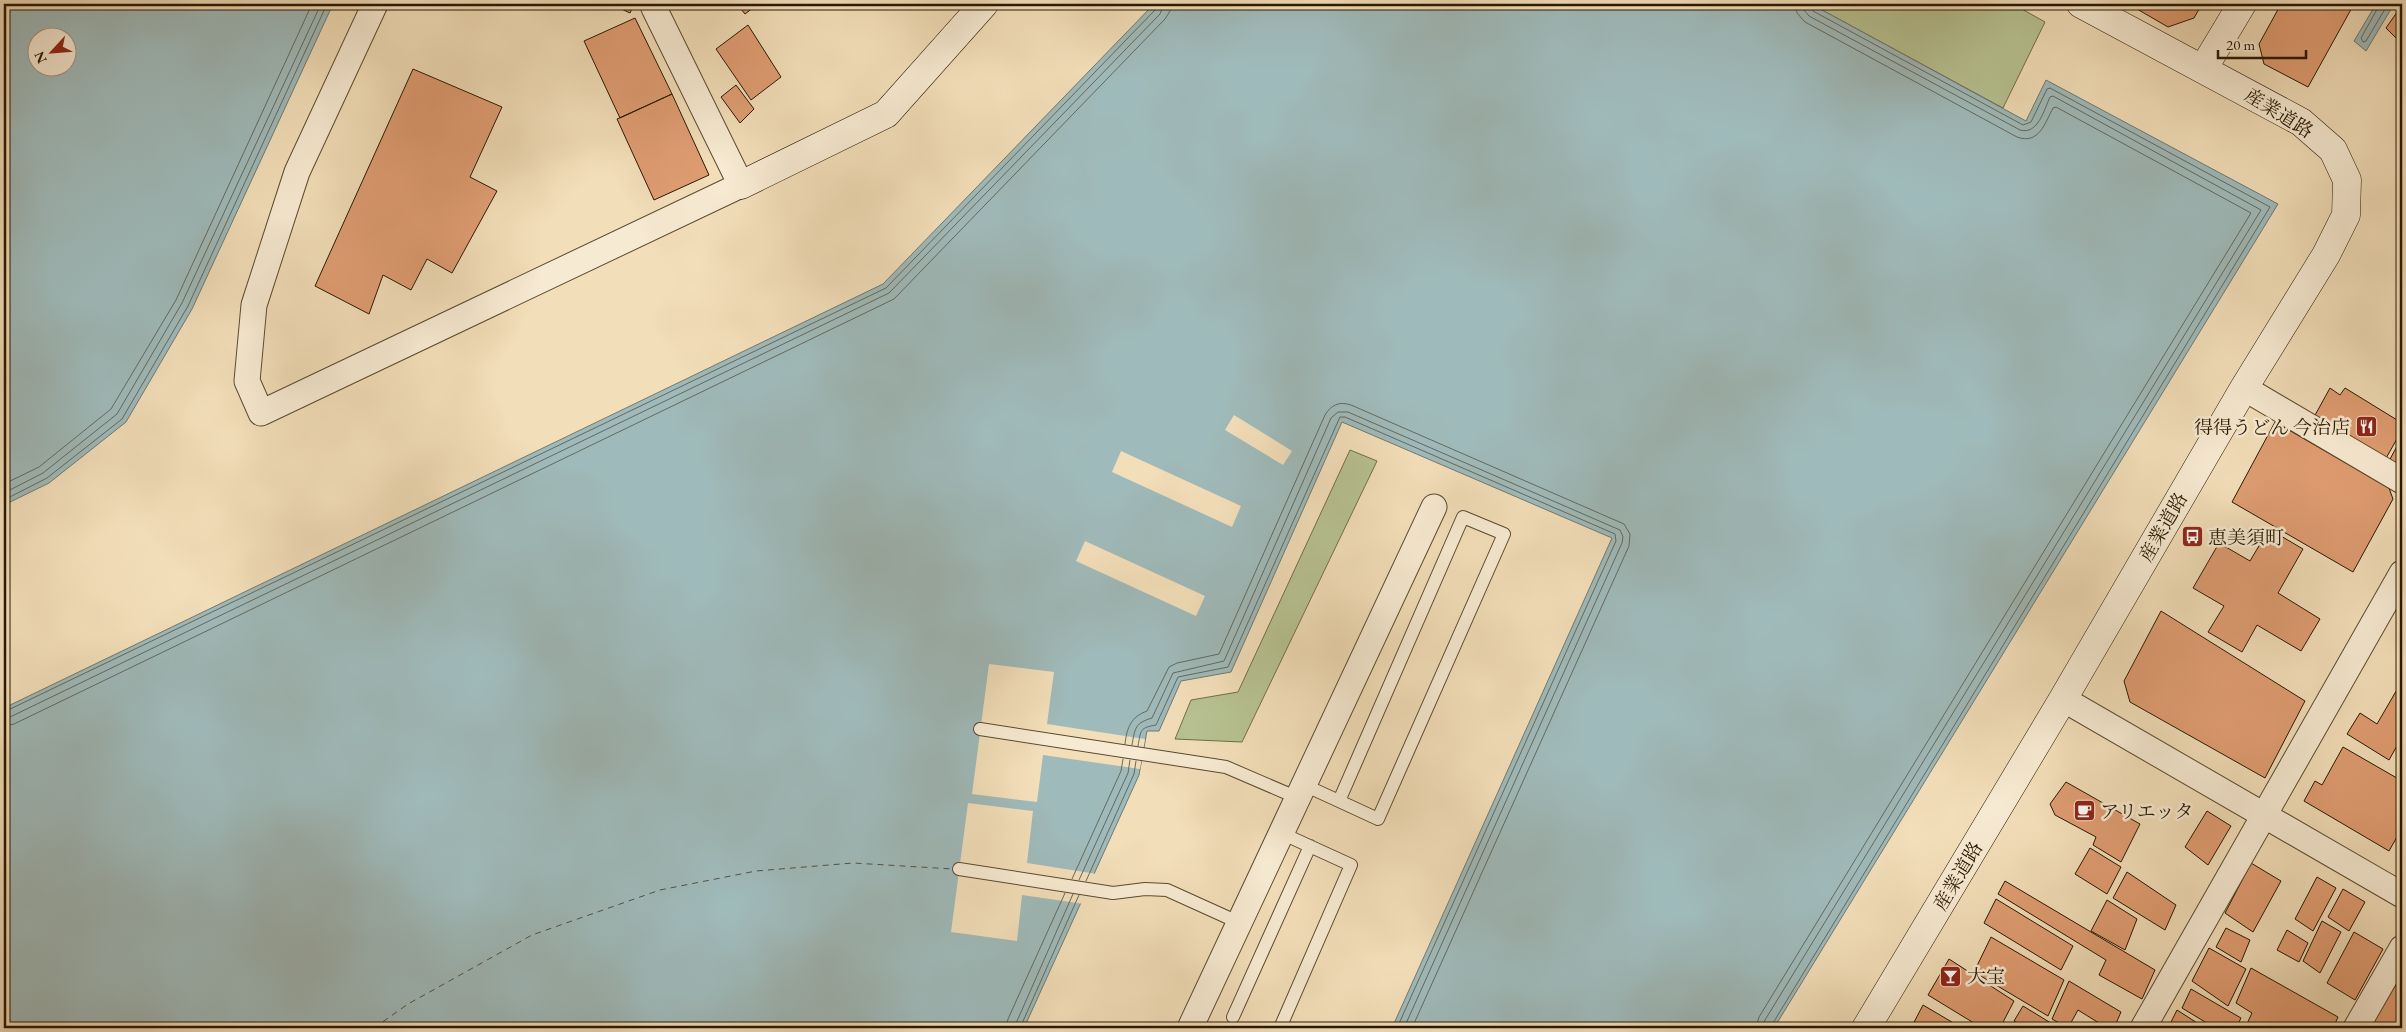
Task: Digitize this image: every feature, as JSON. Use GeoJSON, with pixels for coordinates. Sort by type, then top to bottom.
{"type":"FeatureCollection","features":[{"type":"Feature","properties":{"kind":"street"},"geometry":{"type":"LineString","coordinates":[[375,4],[297,172],[254,305],[247,381],[261,412],[886,114],[984,4]]}},
{"type":"Feature","properties":{"kind":"street"},"geometry":{"type":"LineString","coordinates":[[656,4],[654,8],[741,184]]}},
{"type":"Feature","properties":{"kind":"street","name":"産業道路"},"geometry":{"type":"LineString","coordinates":[[1866,1028],[2063,699],[2244,388],[2326,255],[2346,215],[2347,180],[2333,150],[2301,122],[2081,4]]}},
{"type":"Feature","properties":{"kind":"street"},"geometry":{"type":"LineString","coordinates":[[2203,69],[2242,4]]}},
{"type":"Feature","properties":{"kind":"street"},"geometry":{"type":"LineString","coordinates":[[2244,388],[2402,481]]}},
{"type":"Feature","properties":{"kind":"street"},"geometry":{"type":"LineString","coordinates":[[1190,1028],[1434,507]]}},
{"type":"Feature","properties":{"kind":"street"},"geometry":{"type":"LineString","coordinates":[[2143,1028],[2402,573]]}},
{"type":"Feature","properties":{"kind":"street"},"geometry":{"type":"LineString","coordinates":[[2063,699],[2265,814],[2402,895]]}},
{"type":"Feature","properties":{"kind":"street"},"geometry":{"type":"LineString","coordinates":[[2356,1028],[2402,948]]}},
{"type":"Feature","properties":{"kind":"lane"},"geometry":{"type":"LineString","coordinates":[[980,729],[1226,767],[1339,801],[1378,819],[1504,534],[1463,517],[1339,801]]}},
{"type":"Feature","properties":{"kind":"lane"},"geometry":{"type":"LineString","coordinates":[[1280,1028],[1351,865],[1281,833]]}},
{"type":"Feature","properties":{"kind":"lane"},"geometry":{"type":"LineString","coordinates":[[1233,1017],[1310,846]]}},
{"type":"Feature","properties":{"kind":"lane"},"geometry":{"type":"LineString","coordinates":[[960,869],[1113,893],[1167,890],[1240,923]]}},
{"type":"Feature","properties":{"kind":"green space"},"geometry":{"type":"Polygon","coordinates":[[[1811,4],[2013,4],[2045,22],[2003,108],[1811,4]]]}},
{"type":"Feature","properties":{"kind":"green space"},"geometry":{"type":"Polygon","coordinates":[[[1350,450],[1377,461],[1242,742],[1175,739],[1191,700],[1238,692],[1350,450]]]}},
{"type":"Feature","properties":{"kind":"water"},"geometry":{"type":"Polygon","coordinates":[[[4,4],[333,4],[192,309],[126,422],[49,483],[4,505],[4,4]]]}},
{"type":"Feature","properties":{"kind":"water"},"geometry":{"type":"Polygon","coordinates":[[[1154,4],[1811,4],[2026,121],[2046,80],[2278,204],[1774,1028],[1392,1028],[1612,538],[1342,422],[1231,672],[1181,681],[1159,731],[1147,731],[1139,775],[1024,1028],[4,1028],[4,708],[883,284],[1154,4]]]}},
{"type":"Feature","properties":{"kind":"water"},"geometry":{"type":"Polygon","coordinates":[[[2376,4],[2394,4],[2366,51],[2354,41],[2376,4]]]}},
{"type":"Feature","properties":{"kind":"pier"},"geometry":{"type":"Polygon","coordinates":[[[1234,415],[1292,451],[1283,465],[1225,430],[1234,415]]]}},
{"type":"Feature","properties":{"kind":"pier"},"geometry":{"type":"Polygon","coordinates":[[[1121,451],[1241,506],[1232,527],[1112,472],[1121,451]]]}},
{"type":"Feature","properties":{"kind":"pier"},"geometry":{"type":"Polygon","coordinates":[[[1085,541],[1205,596],[1196,616],[1076,561],[1085,541]]]}},
{"type":"Feature","properties":{"kind":"pier"},"geometry":{"type":"Polygon","coordinates":[[[989,664],[1054,672],[1047,724],[1145,739],[1140,769],[1043,755],[1037,802],[972,794],[989,664]]]}},
{"type":"Feature","properties":{"kind":"pier"},"geometry":{"type":"Polygon","coordinates":[[[968,803],[1033,811],[1027,863],[1097,874],[1084,904],[1022,895],[1017,941],[951,932],[968,803]]]}},
{"type":"Feature","properties":{"kind":"building"},"geometry":{"type":"Polygon","coordinates":[[[611,4],[634,4],[630,13],[611,4]]]}},
{"type":"Feature","properties":{"kind":"building"},"geometry":{"type":"Polygon","coordinates":[[[737,4],[758,4],[745,14],[737,4]]]}},
{"type":"Feature","properties":{"kind":"building"},"geometry":{"type":"Polygon","coordinates":[[[2140,4],[2202,4],[2194,18],[2168,27],[2137,9],[2140,4]]]}},
{"type":"Feature","properties":{"kind":"building"},"geometry":{"type":"Polygon","coordinates":[[[2281,4],[2354,4],[2308,87],[2264,64],[2259,44],[2281,4]]]}},
{"type":"Feature","properties":{"kind":"building"},"geometry":{"type":"Polygon","coordinates":[[[2402,5],[2402,44],[2386,28],[2402,5]]]}},
{"type":"Feature","properties":{"kind":"building"},"geometry":{"type":"Polygon","coordinates":[[[635,18],[672,94],[620,118],[584,41],[635,18]]]}},
{"type":"Feature","properties":{"kind":"building"},"geometry":{"type":"Polygon","coordinates":[[[748,25],[781,77],[751,100],[716,49],[748,25]]]}},
{"type":"Feature","properties":{"kind":"building"},"geometry":{"type":"Polygon","coordinates":[[[413,69],[502,107],[470,177],[497,191],[452,273],[427,259],[411,290],[383,275],[369,314],[315,286],[413,69]]]}},
{"type":"Feature","properties":{"kind":"building"},"geometry":{"type":"Polygon","coordinates":[[[736,85],[754,109],[740,123],[721,97],[736,85]]]}},
{"type":"Feature","properties":{"kind":"building"},"geometry":{"type":"Polygon","coordinates":[[[672,94],[709,175],[654,200],[617,119],[672,94]]]}},
{"type":"Feature","properties":{"kind":"building","name":"得得うどん 今治店"},"geometry":{"type":"Polygon","coordinates":[[[2330,388],[2340,395],[2345,388],[2402,423],[2402,430],[2385,460],[2314,417],[2330,388]]]}},
{"type":"Feature","properties":{"kind":"building"},"geometry":{"type":"Polygon","coordinates":[[[2275,422],[2389,488],[2393,499],[2353,572],[2232,502],[2275,422]]]}},
{"type":"Feature","properties":{"kind":"building"},"geometry":{"type":"Polygon","coordinates":[[[2402,437],[2402,469],[2389,461],[2402,437]]]}},
{"type":"Feature","properties":{"kind":"building"},"geometry":{"type":"Polygon","coordinates":[[[2269,529],[2303,549],[2278,593],[2320,619],[2301,651],[2257,625],[2242,652],[2208,632],[2224,606],[2193,588],[2219,543],[2250,561],[2269,529]]]}},
{"type":"Feature","properties":{"kind":"building"},"geometry":{"type":"Polygon","coordinates":[[[2161,611],[2305,701],[2265,778],[2130,702],[2124,681],[2161,611]]]}},
{"type":"Feature","properties":{"kind":"building"},"geometry":{"type":"Polygon","coordinates":[[[2402,681],[2402,746],[2398,744],[2389,760],[2347,734],[2360,713],[2377,724],[2402,681]]]}},
{"type":"Feature","properties":{"kind":"building"},"geometry":{"type":"Polygon","coordinates":[[[2343,747],[2402,781],[2402,828],[2389,851],[2304,801],[2315,781],[2322,785],[2343,747]]]}},
{"type":"Feature","properties":{"kind":"building"},"geometry":{"type":"Polygon","coordinates":[[[2066,782],[2140,824],[2121,862],[2093,845],[2096,837],[2055,815],[2050,804],[2066,782]]]}},
{"type":"Feature","properties":{"kind":"building"},"geometry":{"type":"Polygon","coordinates":[[[2207,811],[2231,826],[2208,865],[2185,847],[2207,811]]]}},
{"type":"Feature","properties":{"kind":"building"},"geometry":{"type":"Polygon","coordinates":[[[2090,848],[2121,867],[2107,894],[2075,874],[2090,848]]]}},
{"type":"Feature","properties":{"kind":"building"},"geometry":{"type":"Polygon","coordinates":[[[2251,863],[2281,881],[2253,932],[2225,913],[2251,863]]]}},
{"type":"Feature","properties":{"kind":"building"},"geometry":{"type":"Polygon","coordinates":[[[2127,872],[2176,905],[2165,930],[2113,898],[2127,872]]]}},
{"type":"Feature","properties":{"kind":"building"},"geometry":{"type":"Polygon","coordinates":[[[2317,877],[2336,888],[2313,931],[2295,919],[2317,877]]]}},
{"type":"Feature","properties":{"kind":"building"},"geometry":{"type":"Polygon","coordinates":[[[2005,881],[2155,970],[2142,999],[2099,975],[2106,960],[1998,894],[2005,881]]]}},
{"type":"Feature","properties":{"kind":"building"},"geometry":{"type":"Polygon","coordinates":[[[2343,889],[2365,902],[2349,931],[2328,917],[2343,889]]]}},
{"type":"Feature","properties":{"kind":"building"},"geometry":{"type":"Polygon","coordinates":[[[1996,899],[2073,946],[2061,970],[1984,923],[1996,899]]]}},
{"type":"Feature","properties":{"kind":"building"},"geometry":{"type":"Polygon","coordinates":[[[2107,900],[2137,919],[2125,950],[2091,931],[2107,900]]]}},
{"type":"Feature","properties":{"kind":"building"},"geometry":{"type":"Polygon","coordinates":[[[2322,921],[2341,932],[2320,973],[2303,961],[2322,921]]]}},
{"type":"Feature","properties":{"kind":"building"},"geometry":{"type":"Polygon","coordinates":[[[2226,928],[2250,940],[2241,962],[2216,947],[2226,928]]]}},
{"type":"Feature","properties":{"kind":"building"},"geometry":{"type":"Polygon","coordinates":[[[2287,930],[2308,943],[2299,962],[2277,950],[2287,930]]]}},
{"type":"Feature","properties":{"kind":"building"},"geometry":{"type":"Polygon","coordinates":[[[2354,932],[2383,949],[2355,1000],[2327,983],[2354,932]]]}},
{"type":"Feature","properties":{"kind":"building"},"geometry":{"type":"Polygon","coordinates":[[[1991,937],[2064,980],[2048,1016],[1974,972],[1991,937]]]}},
{"type":"Feature","properties":{"kind":"building"},"geometry":{"type":"Polygon","coordinates":[[[2209,948],[2246,969],[2228,1006],[2192,981],[2209,948]]]}},
{"type":"Feature","properties":{"kind":"building"},"geometry":{"type":"Polygon","coordinates":[[[1949,959],[2014,1001],[2000,1028],[1982,1028],[1928,995],[1949,959]]]}},
{"type":"Feature","properties":{"kind":"building"},"geometry":{"type":"Polygon","coordinates":[[[2251,968],[2338,1017],[2333,1028],[2245,1028],[2252,1013],[2236,1003],[2251,968]]]}},
{"type":"Feature","properties":{"kind":"building"},"geometry":{"type":"Polygon","coordinates":[[[2402,968],[2402,1028],[2381,1028],[2372,1023],[2402,968]]]}},
{"type":"Feature","properties":{"kind":"building"},"geometry":{"type":"Polygon","coordinates":[[[2069,981],[2121,1012],[2114,1028],[2107,1028],[2078,1010],[2068,1028],[2052,1019],[2069,981]]]}},
{"type":"Feature","properties":{"kind":"building"},"geometry":{"type":"Polygon","coordinates":[[[2191,989],[2241,1018],[2236,1028],[2215,1028],[2182,1008],[2191,989]]]}},
{"type":"Feature","properties":{"kind":"building"},"geometry":{"type":"Polygon","coordinates":[[[1923,1005],[1962,1028],[1911,1028],[1923,1005]]]}},
{"type":"Feature","properties":{"kind":"building"},"geometry":{"type":"Polygon","coordinates":[[[2023,1006],[2059,1028],[2026,1028],[2014,1021],[2023,1006]]]}},
{"type":"Feature","properties":{"kind":"building"},"geometry":{"type":"Polygon","coordinates":[[[2177,1010],[2205,1028],[2168,1028],[2177,1010]]]}},
{"type":"Feature","properties":{"kind":"ferry route"},"geometry":{"type":"LineString","coordinates":[[374,1028],[408,1004],[532,935],[660,890],[756,871],[853,863],[953,869]]}},
{"type":"Feature","properties":{"kind":"place","name":"得得うどん 今治店"},"geometry":{"type":"Point","coordinates":[2366,427]}},
{"type":"Feature","properties":{"kind":"place","name":"恵美須町"},"geometry":{"type":"Point","coordinates":[2192,537]}},
{"type":"Feature","properties":{"kind":"place","name":"アリエッタ"},"geometry":{"type":"Point","coordinates":[2084,811]}},
{"type":"Feature","properties":{"kind":"place","name":"大宝"},"geometry":{"type":"Point","coordinates":[1951,976]}}]}
